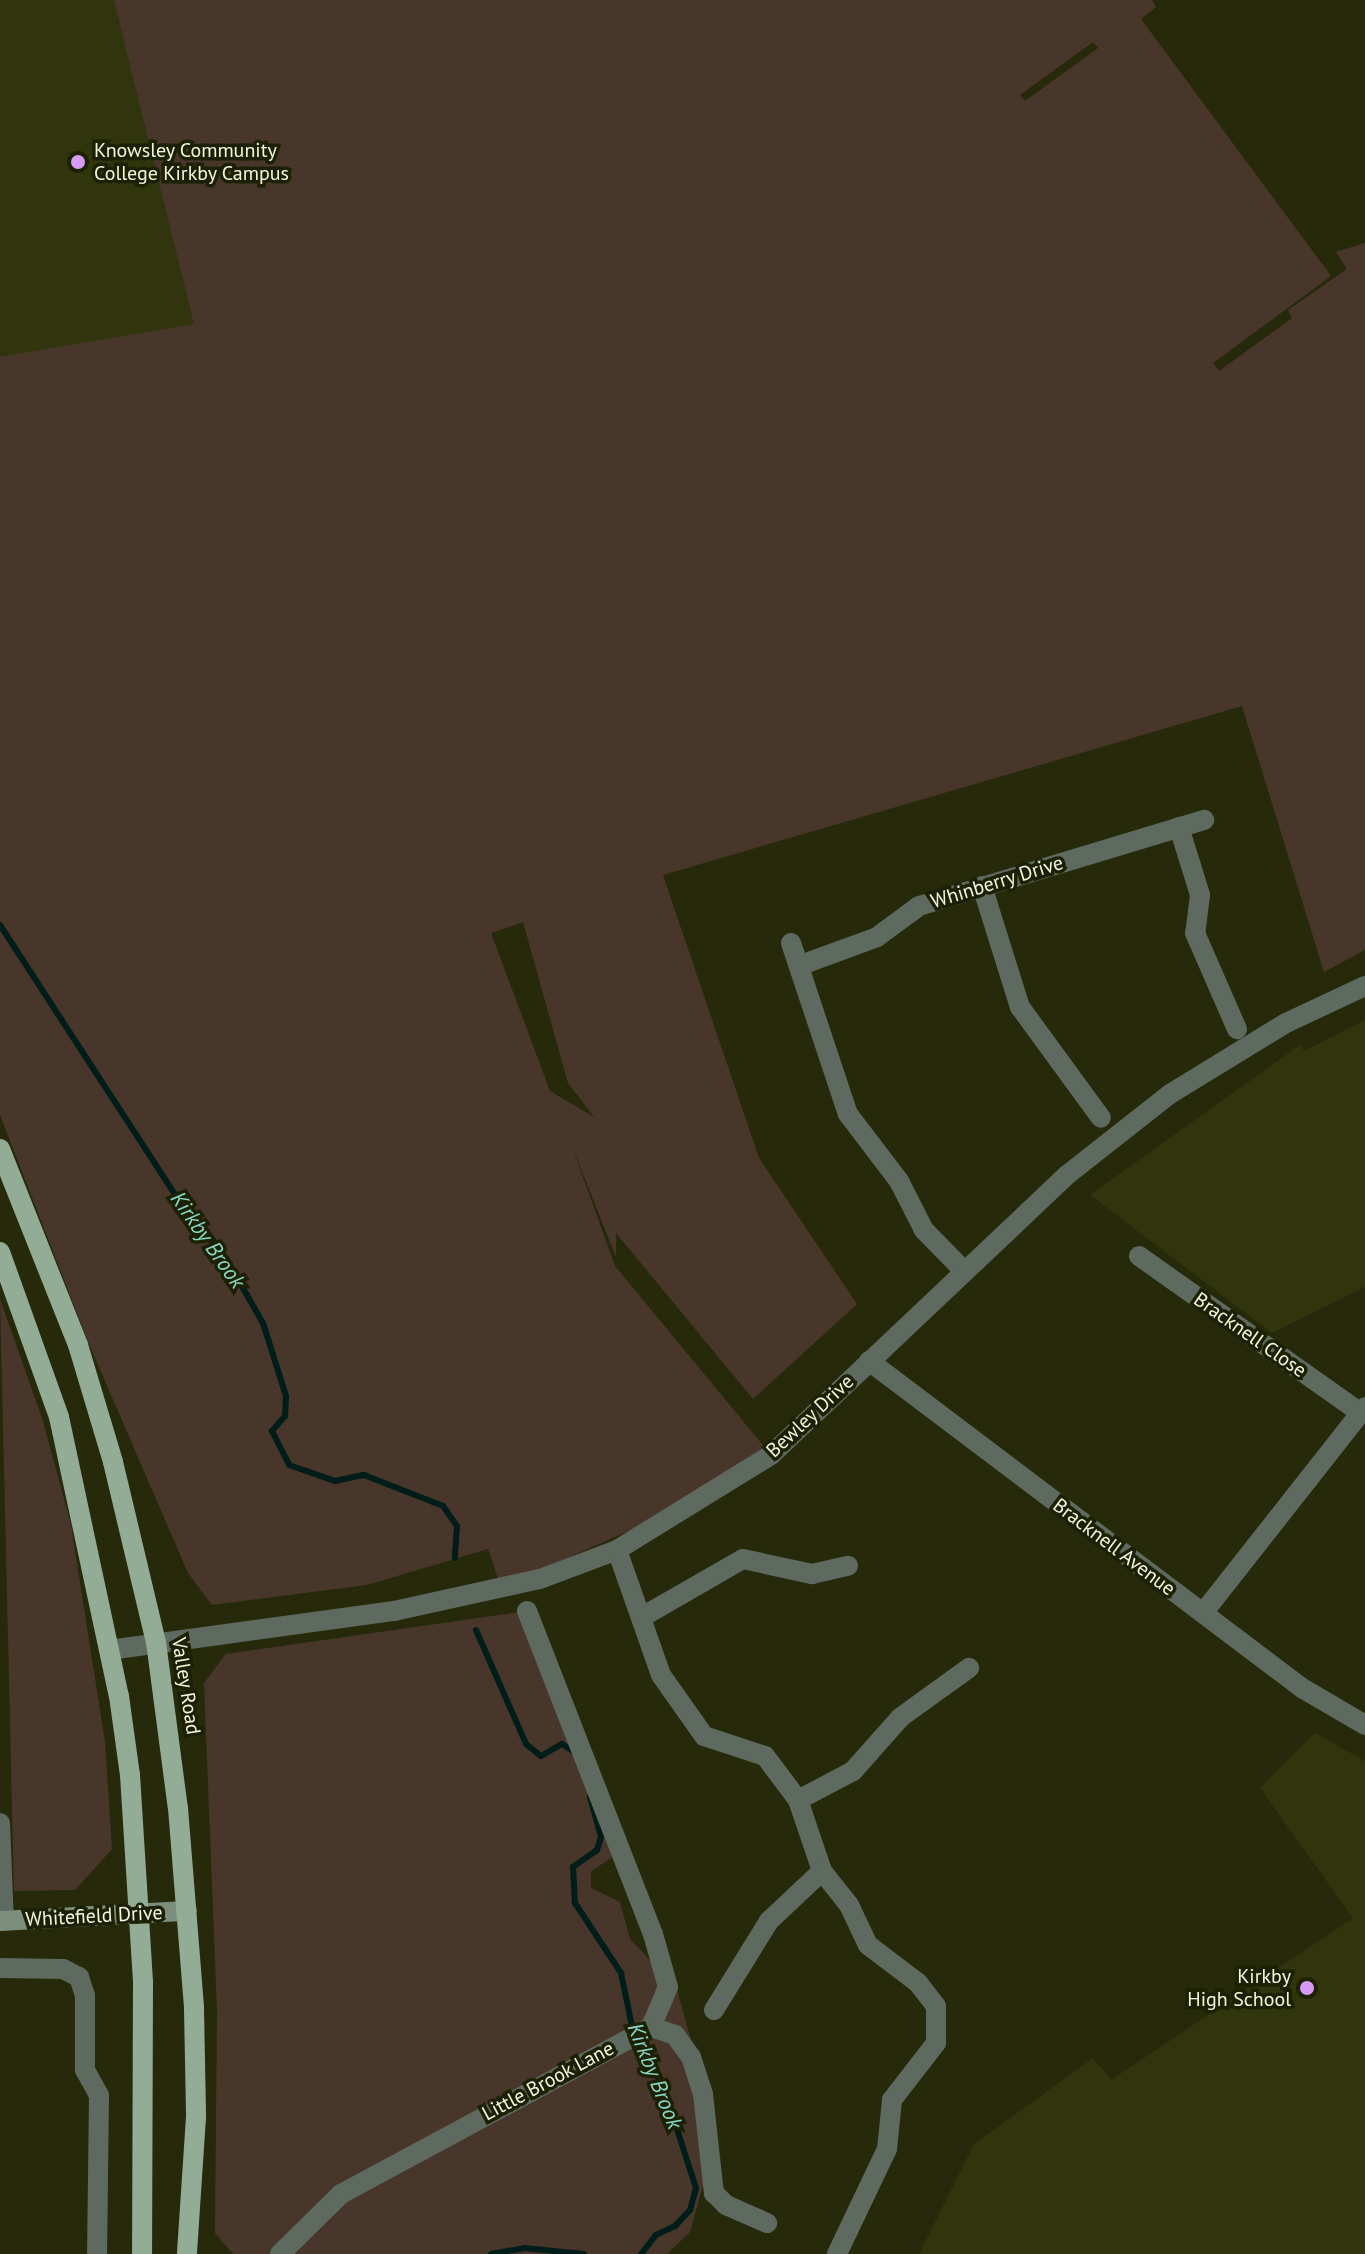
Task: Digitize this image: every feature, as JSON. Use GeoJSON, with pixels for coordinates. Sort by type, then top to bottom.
{"type":"FeatureCollection","features":[{"type":"Feature","properties":{"kind":"main road","name":"Valley Road"},"geometry":{"type":"LineString","coordinates":[[0,1149],[78,1345],[113,1462],[156,1642],[187,1911],[196,2117],[187,2254]]}},
{"type":"Feature","properties":{"kind":"main road"},"geometry":{"type":"LineString","coordinates":[[0,1252],[59,1417],[109,1650],[130,1775],[146,2063],[142,2254]]}},
{"type":"Feature","properties":{"kind":"main road","name":"Whitefield Drive"},"geometry":{"type":"LineString","coordinates":[[2,1921],[187,1911]]}},
{"type":"Feature","properties":{"kind":"street","name":"Whinberry Drive"},"geometry":{"type":"LineString","coordinates":[[801,965],[877,937],[919,906],[1204,820]]}},
{"type":"Feature","properties":{"kind":"street"},"geometry":{"type":"LineString","coordinates":[[1179,827],[1200,895],[1195,933],[1237,1029]]}},
{"type":"Feature","properties":{"kind":"street"},"geometry":{"type":"LineString","coordinates":[[982,886],[1020,1007],[1101,1118]]}},
{"type":"Feature","properties":{"kind":"street"},"geometry":{"type":"LineString","coordinates":[[791,943],[801,965],[848,1114],[893,1172],[924,1230],[964,1271]]}},
{"type":"Feature","properties":{"kind":"street","name":"Bewley Drive"},"geometry":{"type":"LineString","coordinates":[[109,1650],[394,1611],[540,1579],[617,1550],[771,1455],[1067,1175],[1170,1094],[1265,1035],[1365,986]]}},
{"type":"Feature","properties":{"kind":"street","name":"Bracknell Close"},"geometry":{"type":"LineString","coordinates":[[1139,1256],[1363,1410],[1203,1613]]}},
{"type":"Feature","properties":{"kind":"street","name":"Bracknell Avenue"},"geometry":{"type":"LineString","coordinates":[[869,1361],[1302,1688],[1365,1725]]}},
{"type":"Feature","properties":{"kind":"street"},"geometry":{"type":"LineString","coordinates":[[642,1617],[743,1548],[812,1574],[848,1566]]}},
{"type":"Feature","properties":{"kind":"street"},"geometry":{"type":"LineString","coordinates":[[617,1550],[661,1675],[704,1736],[765,1756],[798,1800],[822,1871],[849,1905],[868,1945],[918,1983],[936,2006],[936,2043],[892,2100],[887,2149],[837,2254]]}},
{"type":"Feature","properties":{"kind":"street"},"geometry":{"type":"LineString","coordinates":[[527,1611],[653,1934],[668,1987],[651,2027],[675,2035],[691,2057],[703,2094],[714,2193],[726,2205],[767,2223]]}},
{"type":"Feature","properties":{"kind":"street"},"geometry":{"type":"LineString","coordinates":[[798,1800],[853,1771],[901,1717],[969,1668]]}},
{"type":"Feature","properties":{"kind":"street"},"geometry":{"type":"LineString","coordinates":[[0,1823],[2,1921]]}},
{"type":"Feature","properties":{"kind":"street"},"geometry":{"type":"LineString","coordinates":[[714,2010],[769,1921],[822,1871]]}},
{"type":"Feature","properties":{"kind":"street"},"geometry":{"type":"LineString","coordinates":[[0,1968],[63,1969],[79,1977],[85,1995],[85,2070],[99,2095],[97,2254]]}},
{"type":"Feature","properties":{"kind":"street","name":"Little Brook Lane"},"geometry":{"type":"LineString","coordinates":[[280,2254],[341,2194],[651,2027]]}},
{"type":"Feature","properties":{"kind":"shaded area","name":"Knowsley Community College Kirkby Campus"},"geometry":{"type":"Polygon","coordinates":[[[0,0],[116,0],[195,325],[0,377],[0,0]]]}},
{"type":"Feature","properties":{"kind":"shaded area"},"geometry":{"type":"Polygon","coordinates":[[[114,0],[1152,0],[1156,7],[1141,19],[1331,276],[1213,363],[1219,371],[1292,318],[1288,310],[1347,269],[1336,252],[1365,243],[1365,950],[1324,972],[1242,706],[663,875],[759,1158],[857,1304],[753,1399],[616,1233],[616,1257],[571,1144],[615,1266],[771,1455],[697,1501],[501,1587],[488,1549],[367,1585],[212,1605],[188,1573],[89,1344],[0,1115],[0,357],[194,324],[114,0]],[[1093,42],[1020,95],[1025,101],[1098,48],[1093,42]],[[523,922],[491,933],[550,1091],[594,1117],[568,1083],[523,922]]]}},
{"type":"Feature","properties":{"kind":"shaded area"},"geometry":{"type":"Polygon","coordinates":[[[1365,1020],[1365,1287],[1272,1333],[1090,1195],[1300,1045],[1304,1051],[1365,1020]]]}},
{"type":"Feature","properties":{"kind":"shaded area"},"geometry":{"type":"Polygon","coordinates":[[[0,1299],[43,1421],[71,1525],[105,1742],[112,1849],[75,1890],[14,1891],[0,1299]]]}},
{"type":"Feature","properties":{"kind":"shaded area"},"geometry":{"type":"Polygon","coordinates":[[[527,1611],[621,1852],[591,1871],[591,1888],[620,1902],[630,1939],[665,1976],[671,1968],[717,2135],[690,2232],[667,2254],[233,2254],[215,2233],[217,2010],[204,1683],[226,1654],[527,1611]]]}},
{"type":"Feature","properties":{"kind":"shaded area","name":"Kirkby High School"},"geometry":{"type":"Polygon","coordinates":[[[1315,1733],[1365,1761],[1365,2254],[919,2254],[974,2144],[1093,2058],[1111,2080],[1353,1918],[1260,1788],[1315,1733]]]}},
{"type":"Feature","properties":{"kind":"waterway","name":"Kirkby Brook"},"geometry":{"type":"LineString","coordinates":[[0,925],[185,1210],[227,1260],[263,1323],[286,1396],[285,1416],[272,1431],[289,1465],[335,1481],[364,1475],[443,1506],[457,1526],[455,1558]]}},
{"type":"Feature","properties":{"kind":"waterway","name":"Kirkby Brook"},"geometry":{"type":"LineString","coordinates":[[476,1630],[526,1744],[541,1756],[562,1744],[576,1753]]}},
{"type":"Feature","properties":{"kind":"waterway","name":"Kirkby Brook"},"geometry":{"type":"LineString","coordinates":[[590,1797],[601,1837],[597,1850],[573,1867],[575,1903],[621,1973],[632,2026],[665,2092],[696,2188],[690,2210],[675,2226],[656,2235],[641,2254]]}},
{"type":"Feature","properties":{"kind":"waterway","name":"Kirkby Brook"},"geometry":{"type":"LineString","coordinates":[[491,2254],[524,2248],[584,2254]]}},
{"type":"Feature","properties":{"kind":"place","name":"Knowsley Community College Kirkby Campus"},"geometry":{"type":"Point","coordinates":[78,162]}},
{"type":"Feature","properties":{"kind":"place","name":"Kirkby High School"},"geometry":{"type":"Point","coordinates":[1307,1988]}}]}
